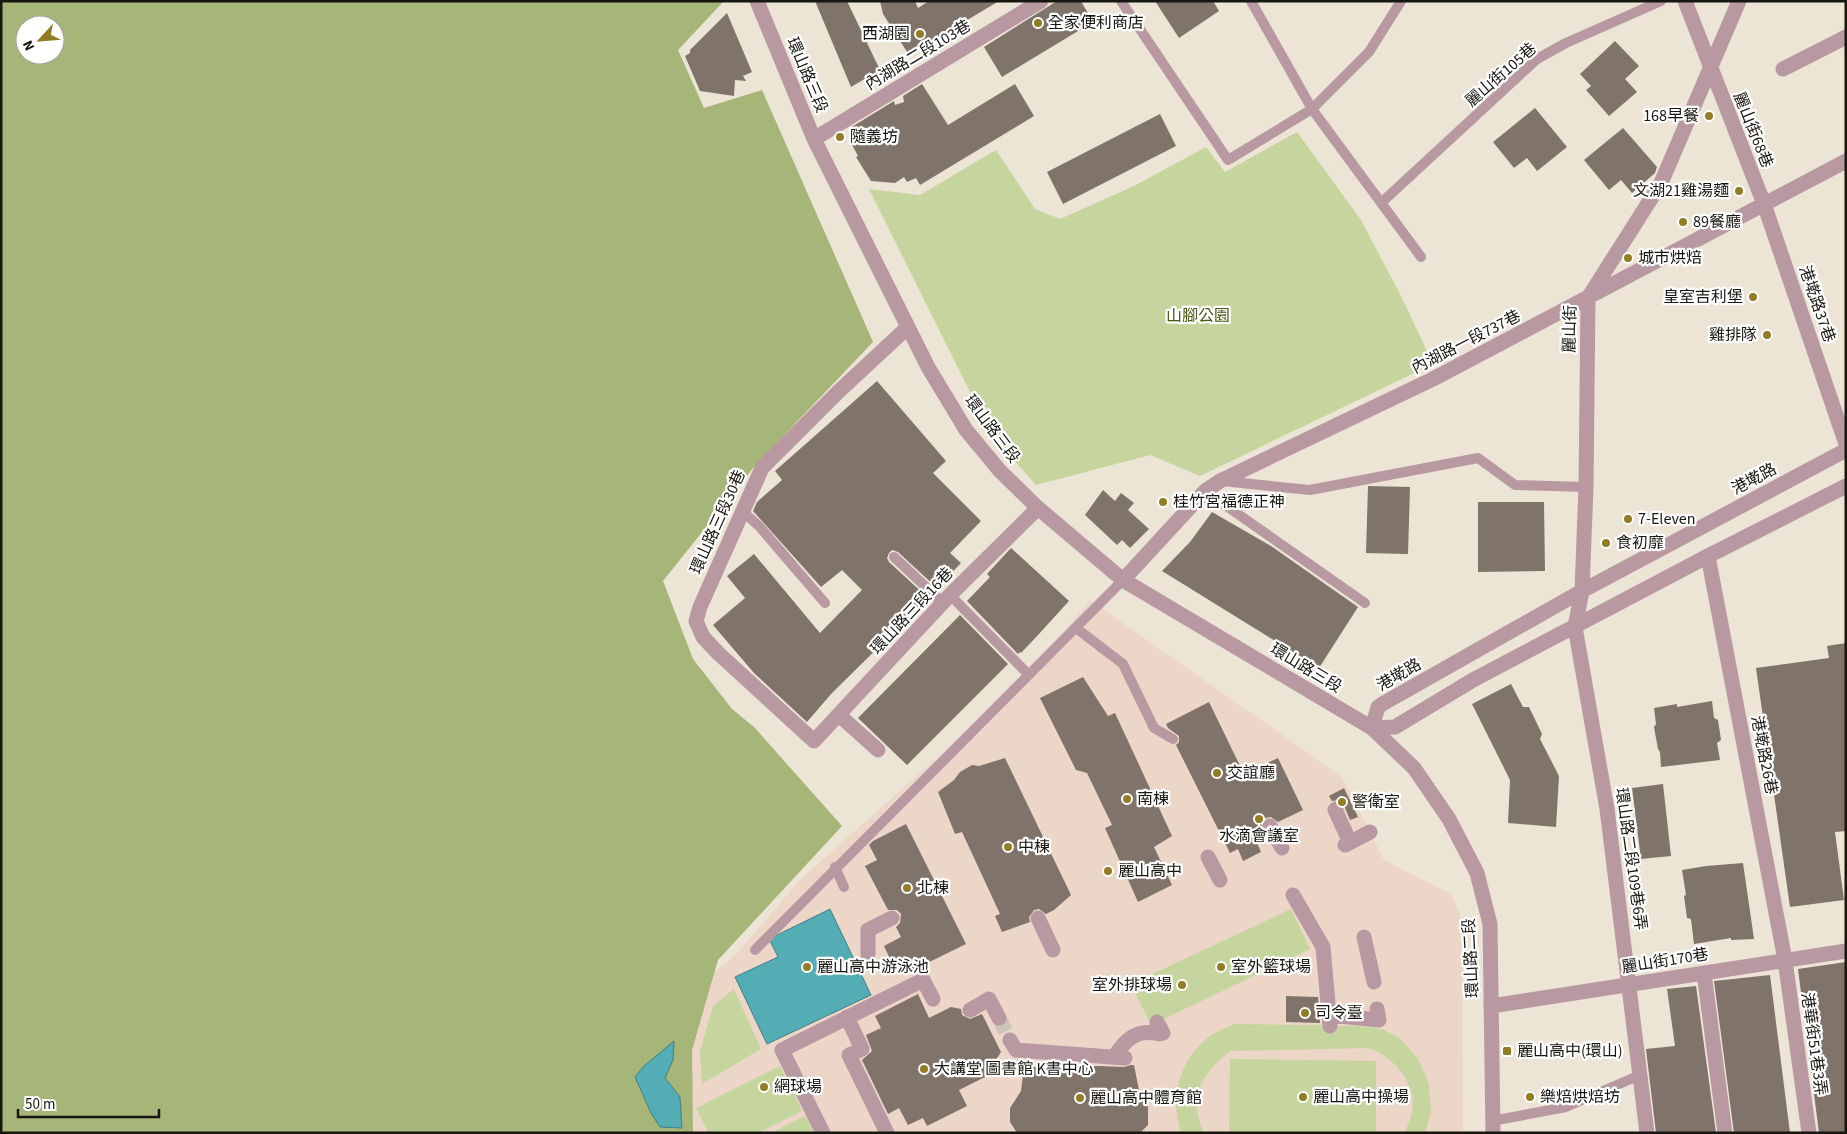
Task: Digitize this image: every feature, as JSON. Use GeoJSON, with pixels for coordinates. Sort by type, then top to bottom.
{"type":"FeatureCollection","features":[{"type":"Feature","properties":{"kind":"street","name":"環山路三段"},"geometry":{"type":"LineString","coordinates":[[757,1],[814,139],[928,367],[966,430],[1000,471],[1038,508],[1123,580],[1372,728]]}},
{"type":"Feature","properties":{"kind":"street","name":"內湖路二段103巷"},"geometry":{"type":"LineString","coordinates":[[814,139],[1041,1]]}},
{"type":"Feature","properties":{"kind":"street"},"geometry":{"type":"LineString","coordinates":[[1685,1],[1710,69]]}},
{"type":"Feature","properties":{"kind":"street","name":"麗山街"},"geometry":{"type":"LineString","coordinates":[[1582,591],[1586,486],[1588,298],[1661,183],[1739,1]]}},
{"type":"Feature","properties":{"kind":"street"},"geometry":{"type":"LineString","coordinates":[[1783,69],[1846,37]]}},
{"type":"Feature","properties":{"kind":"street","name":"麗山街68巷"},"geometry":{"type":"LineString","coordinates":[[1710,69],[1764,204]]}},
{"type":"Feature","properties":{"kind":"street","name":"內湖路一段737巷"},"geometry":{"type":"LineString","coordinates":[[1123,580],[1205,491],[1220,481],[1433,379],[1846,161]]}},
{"type":"Feature","properties":{"kind":"street","name":"港墘路37巷"},"geometry":{"type":"LineString","coordinates":[[1764,204],[1846,444]]}},
{"type":"Feature","properties":{"kind":"street","name":"環山路三段30巷"},"geometry":{"type":"LineString","coordinates":[[814,741],[718,653],[703,637],[696,622],[700,607],[762,468],[838,392],[908,327]]}},
{"type":"Feature","properties":{"kind":"street","name":"港墘路"},"geometry":{"type":"LineString","coordinates":[[1372,728],[1378,707],[1582,591],[1846,450]]}},
{"type":"Feature","properties":{"kind":"street"},"geometry":{"type":"LineString","coordinates":[[1372,728],[1395,727],[1474,680],[1708,556],[1846,486]]}},
{"type":"Feature","properties":{"kind":"street","name":"環山路三段16巷"},"geometry":{"type":"LineString","coordinates":[[814,741],[946,599],[1038,508]]}},
{"type":"Feature","properties":{"kind":"street","name":"港墘路26巷"},"geometry":{"type":"LineString","coordinates":[[1708,556],[1785,960]]}},
{"type":"Feature","properties":{"kind":"street","name":"環山路二段109巷6弄"},"geometry":{"type":"LineString","coordinates":[[1582,591],[1575,627],[1607,809],[1647,1133]]}},
{"type":"Feature","properties":{"kind":"street"},"geometry":{"type":"LineString","coordinates":[[839,714],[878,750]]}},
{"type":"Feature","properties":{"kind":"street","name":"環山路二段"},"geometry":{"type":"LineString","coordinates":[[1372,728],[1414,768],[1449,819],[1478,873],[1490,924],[1492,1127]]}},
{"type":"Feature","properties":{"kind":"street"},"geometry":{"type":"LineString","coordinates":[[1336,809],[1347,844],[1370,832]]}},
{"type":"Feature","properties":{"kind":"street"},"geometry":{"type":"LineString","coordinates":[[1270,826],[1282,848]]}},
{"type":"Feature","properties":{"kind":"street"},"geometry":{"type":"LineString","coordinates":[[1208,857],[1220,880]]}},
{"type":"Feature","properties":{"kind":"street"},"geometry":{"type":"LineString","coordinates":[[1294,895],[1323,947],[1329,1020],[1379,1020],[1377,1009]]}},
{"type":"Feature","properties":{"kind":"street"},"geometry":{"type":"LineString","coordinates":[[868,954],[868,930],[892,918]]}},
{"type":"Feature","properties":{"kind":"street"},"geometry":{"type":"LineString","coordinates":[[1038,918],[1053,950]]}},
{"type":"Feature","properties":{"kind":"street"},"geometry":{"type":"LineString","coordinates":[[1364,937],[1374,982]]}},
{"type":"Feature","properties":{"kind":"street","name":"麗山街170巷"},"geometry":{"type":"LineString","coordinates":[[1491,1006],[1846,950]]}},
{"type":"Feature","properties":{"kind":"street","name":"港華街51巷3弄"},"geometry":{"type":"LineString","coordinates":[[1785,960],[1809,1133]]}},
{"type":"Feature","properties":{"kind":"street"},"geometry":{"type":"LineString","coordinates":[[1704,973],[1725,1133]]}},
{"type":"Feature","properties":{"kind":"street"},"geometry":{"type":"LineString","coordinates":[[823,1133],[782,1050],[923,980],[933,999]]}},
{"type":"Feature","properties":{"kind":"street"},"geometry":{"type":"LineString","coordinates":[[970,1010],[989,999],[999,1018]]}},
{"type":"Feature","properties":{"kind":"street"},"geometry":{"type":"LineString","coordinates":[[848,1017],[862,1049],[848,1055],[887,1133]]}},
{"type":"Feature","properties":{"kind":"street"},"geometry":{"type":"LineString","coordinates":[[1010,1040],[1016,1050],[1093,1054],[1120,1058],[1126,1040],[1150,1032],[1163,1033],[1158,1022]]}},
{"type":"Feature","properties":{"kind":"lane"},"geometry":{"type":"LineString","coordinates":[[1121,1],[1228,160],[1312,110],[1369,52],[1401,1]]}},
{"type":"Feature","properties":{"kind":"lane"},"geometry":{"type":"LineString","coordinates":[[1250,1],[1312,110],[1421,257]]}},
{"type":"Feature","properties":{"kind":"lane","name":"麗山街105巷"},"geometry":{"type":"LineString","coordinates":[[1381,203],[1537,60],[1566,43],[1661,1]]}},
{"type":"Feature","properties":{"kind":"lane"},"geometry":{"type":"LineString","coordinates":[[1220,481],[1310,490],[1478,458],[1515,485],[1586,486]]}},
{"type":"Feature","properties":{"kind":"lane"},"geometry":{"type":"LineString","coordinates":[[1205,491],[1365,603]]}},
{"type":"Feature","properties":{"kind":"lane"},"geometry":{"type":"LineString","coordinates":[[742,511],[758,526],[825,603]]}},
{"type":"Feature","properties":{"kind":"lane"},"geometry":{"type":"LineString","coordinates":[[894,557],[946,599],[1029,675]]}},
{"type":"Feature","properties":{"kind":"lane"},"geometry":{"type":"LineString","coordinates":[[755,950],[1123,580]]}},
{"type":"Feature","properties":{"kind":"lane"},"geometry":{"type":"LineString","coordinates":[[1076,628],[1123,664],[1154,728],[1173,739]]}},
{"type":"Feature","properties":{"kind":"lane"},"geometry":{"type":"LineString","coordinates":[[835,868],[844,887]]}},
{"type":"Feature","properties":{"kind":"lane"},"geometry":{"type":"LineString","coordinates":[[1492,1127],[1566,1107],[1640,1075]]}},
{"type":"Feature","properties":{"kind":"shaded area","name":"麗山高中"},"geometry":{"type":"Polygon","coordinates":[[[1090,600],[1342,777],[1384,860],[1451,894],[1460,915],[1462,942],[1463,1133],[659,1133],[630,1045],[736,954],[803,877],[937,758],[1002,696],[1063,633],[1090,600]]]}},
{"type":"Feature","properties":{"kind":"green space"},"geometry":{"type":"Polygon","coordinates":[[[1,1],[724,1],[678,50],[704,108],[762,90],[873,342],[754,467],[663,581],[693,659],[732,709],[754,727],[842,826],[718,960],[692,1050],[693,1133],[1,1133],[1,1]]]}},
{"type":"Feature","properties":{"kind":"green space","name":"山腳公園"},"geometry":{"type":"Polygon","coordinates":[[[1297,132],[1361,220],[1401,296],[1433,364],[1200,476],[1150,455],[1036,485],[991,434],[869,189],[920,195],[996,150],[1035,209],[1060,219],[1132,187],[1206,147],[1225,172],[1297,132]]]}},
{"type":"Feature","properties":{"kind":"green space","name":"室外籃球場"},"geometry":{"type":"Polygon","coordinates":[[[1291,909],[1310,949],[1151,1025],[1131,984],[1291,909]]]}},
{"type":"Feature","properties":{"kind":"green space"},"geometry":{"type":"Polygon","coordinates":[[[734,989],[761,1049],[702,1084],[700,1051],[713,1006],[734,989]]]}},
{"type":"Feature","properties":{"kind":"green space"},"geometry":{"type":"Polygon","coordinates":[[[1234,1024],[1359,1026],[1382,1029],[1400,1038],[1418,1059],[1429,1084],[1431,1112],[1425,1133],[1404,1133],[1413,1107],[1409,1085],[1392,1062],[1385,1056],[1368,1048],[1231,1051],[1212,1068],[1200,1086],[1197,1108],[1204,1133],[1181,1133],[1176,1107],[1177,1093],[1184,1067],[1200,1045],[1210,1036],[1234,1024]]]}},
{"type":"Feature","properties":{"kind":"green space","name":"麗山高中操場"},"geometry":{"type":"Polygon","coordinates":[[[1230,1059],[1376,1061],[1376,1133],[1229,1133],[1230,1059]]]}},
{"type":"Feature","properties":{"kind":"green space","name":"網球場"},"geometry":{"type":"Polygon","coordinates":[[[780,1066],[802,1111],[758,1133],[709,1133],[696,1108],[780,1066]]]}},
{"type":"Feature","properties":{"kind":"green space"},"geometry":{"type":"Polygon","coordinates":[[[805,1116],[814,1133],[771,1133],[805,1116]]]}},
{"type":"Feature","properties":{"kind":"water","name":"麗山高中游泳池"},"geometry":{"type":"Polygon","coordinates":[[[830,909],[871,995],[767,1044],[735,977],[778,957],[769,939],[830,909]]]}},
{"type":"Feature","properties":{"kind":"water"},"geometry":{"type":"Polygon","coordinates":[[[674,1041],[673,1060],[665,1078],[680,1097],[682,1128],[660,1127],[651,1113],[635,1077],[644,1066],[674,1041]]]}},
{"type":"Feature","properties":{"kind":"building","name":"西湖園"},"geometry":{"type":"Polygon","coordinates":[[[815,1],[847,1],[880,70],[851,87],[815,1]]]}},
{"type":"Feature","properties":{"kind":"building","name":"西湖園"},"geometry":{"type":"Polygon","coordinates":[[[880,1],[915,1],[918,8],[929,1],[999,1],[909,55],[883,14],[880,1]]]}},
{"type":"Feature","properties":{"kind":"building"},"geometry":{"type":"Polygon","coordinates":[[[1057,1],[1081,1],[1093,22],[1002,77],[984,47],[1057,1]]]}},
{"type":"Feature","properties":{"kind":"building"},"geometry":{"type":"Polygon","coordinates":[[[1155,1],[1213,1],[1219,11],[1179,38],[1155,1]]]}},
{"type":"Feature","properties":{"kind":"building"},"geometry":{"type":"Polygon","coordinates":[[[727,13],[752,72],[743,76],[746,81],[735,80],[734,96],[700,91],[685,56],[727,13]]]}},
{"type":"Feature","properties":{"kind":"building"},"geometry":{"type":"Polygon","coordinates":[[[1615,41],[1639,66],[1625,79],[1637,92],[1609,116],[1586,90],[1591,86],[1580,74],[1615,41]]]}},
{"type":"Feature","properties":{"kind":"building"},"geometry":{"type":"Polygon","coordinates":[[[922,84],[948,125],[1015,84],[1034,116],[920,185],[916,178],[907,182],[904,177],[895,183],[871,181],[856,157],[858,156],[850,141],[856,136],[850,128],[894,101],[895,105],[904,102],[903,96],[922,84]]]}},
{"type":"Feature","properties":{"kind":"building"},"geometry":{"type":"Polygon","coordinates":[[[1535,108],[1567,147],[1537,171],[1527,158],[1514,168],[1493,142],[1535,108]]]}},
{"type":"Feature","properties":{"kind":"building"},"geometry":{"type":"Polygon","coordinates":[[[1160,114],[1176,146],[1063,204],[1047,172],[1160,114]]]}},
{"type":"Feature","properties":{"kind":"building"},"geometry":{"type":"Polygon","coordinates":[[[1623,128],[1657,167],[1655,173],[1632,193],[1621,180],[1609,190],[1584,160],[1623,128]]]}},
{"type":"Feature","properties":{"kind":"building"},"geometry":{"type":"Polygon","coordinates":[[[877,381],[946,461],[933,473],[981,521],[950,553],[961,563],[937,588],[898,552],[892,550],[889,553],[887,558],[889,562],[928,598],[901,628],[899,627],[832,693],[807,722],[754,673],[713,625],[745,598],[727,576],[754,554],[820,633],[862,590],[842,570],[821,587],[753,511],[757,502],[782,480],[775,471],[877,381]]]}},
{"type":"Feature","properties":{"kind":"building"},"geometry":{"type":"Polygon","coordinates":[[[1368,486],[1410,487],[1408,554],[1366,553],[1368,486]]]}},
{"type":"Feature","properties":{"kind":"building"},"geometry":{"type":"Polygon","coordinates":[[[1103,490],[1115,501],[1121,493],[1134,503],[1128,510],[1149,529],[1130,548],[1122,540],[1117,545],[1085,515],[1103,490]]]}},
{"type":"Feature","properties":{"kind":"building"},"geometry":{"type":"Polygon","coordinates":[[[1478,502],[1544,502],[1545,571],[1478,572],[1478,502]]]}},
{"type":"Feature","properties":{"kind":"building"},"geometry":{"type":"Polygon","coordinates":[[[1212,512],[1271,546],[1358,607],[1319,668],[1162,571],[1190,542],[1212,512]]]}},
{"type":"Feature","properties":{"kind":"building"},"geometry":{"type":"Polygon","coordinates":[[[1011,548],[1069,601],[1018,654],[967,601],[990,577],[987,574],[1011,548]]]}},
{"type":"Feature","properties":{"kind":"building"},"geometry":{"type":"Polygon","coordinates":[[[960,615],[1008,664],[907,765],[858,718],[960,615]]]}},
{"type":"Feature","properties":{"kind":"building"},"geometry":{"type":"Polygon","coordinates":[[[1846,643],[1846,831],[1835,832],[1844,900],[1790,907],[1756,668],[1829,658],[1827,646],[1846,643]]]}},
{"type":"Feature","properties":{"kind":"building","name":"南棟"},"geometry":{"type":"Polygon","coordinates":[[[1083,677],[1108,716],[1115,713],[1172,836],[1154,847],[1172,885],[1138,902],[1105,828],[1112,825],[1087,773],[1076,770],[1040,698],[1083,677]]]}},
{"type":"Feature","properties":{"kind":"building"},"geometry":{"type":"Polygon","coordinates":[[[1511,684],[1523,707],[1529,707],[1542,734],[1540,739],[1559,776],[1556,827],[1508,823],[1510,780],[1472,704],[1511,684]]]}},
{"type":"Feature","properties":{"kind":"building"},"geometry":{"type":"Polygon","coordinates":[[[1712,701],[1714,718],[1718,720],[1721,740],[1717,743],[1720,760],[1661,767],[1660,752],[1654,727],[1656,724],[1654,708],[1677,704],[1677,707],[1712,701]]]}},
{"type":"Feature","properties":{"kind":"building","name":"交誼廳"},"geometry":{"type":"Polygon","coordinates":[[[1209,702],[1244,774],[1278,758],[1303,810],[1278,822],[1271,817],[1265,818],[1262,822],[1262,830],[1253,834],[1261,852],[1243,861],[1238,849],[1230,853],[1176,745],[1179,742],[1179,736],[1168,728],[1166,724],[1209,702]]]}},
{"type":"Feature","properties":{"kind":"building","name":"中棟"},"geometry":{"type":"Polygon","coordinates":[[[1005,758],[1071,895],[1054,910],[1046,914],[1039,909],[1034,910],[1029,917],[1030,922],[1002,932],[995,916],[1000,914],[962,832],[955,834],[938,792],[954,780],[960,772],[972,765],[979,766],[1005,758]]]}},
{"type":"Feature","properties":{"kind":"building"},"geometry":{"type":"Polygon","coordinates":[[[1663,784],[1671,856],[1641,859],[1632,788],[1663,784]]]}},
{"type":"Feature","properties":{"kind":"building"},"geometry":{"type":"Polygon","coordinates":[[[1344,788],[1358,817],[1350,820],[1343,803],[1338,800],[1332,801],[1329,796],[1344,788]]]}},
{"type":"Feature","properties":{"kind":"building","name":"北棟"},"geometry":{"type":"Polygon","coordinates":[[[906,824],[966,944],[913,970],[901,969],[892,963],[884,946],[901,937],[896,927],[900,923],[901,914],[897,910],[888,910],[865,866],[877,860],[869,845],[873,841],[906,824]]]}},
{"type":"Feature","properties":{"kind":"building"},"geometry":{"type":"Polygon","coordinates":[[[1743,863],[1754,939],[1731,940],[1731,938],[1694,944],[1691,919],[1687,918],[1682,870],[1743,863]]]}},
{"type":"Feature","properties":{"kind":"building"},"geometry":{"type":"Polygon","coordinates":[[[1846,962],[1846,1133],[1819,1133],[1798,969],[1846,962]]]}},
{"type":"Feature","properties":{"kind":"building"},"geometry":{"type":"Polygon","coordinates":[[[1770,975],[1790,1133],[1734,1133],[1714,981],[1770,975]]]}},
{"type":"Feature","properties":{"kind":"building"},"geometry":{"type":"Polygon","coordinates":[[[1696,986],[1716,1133],[1656,1133],[1646,1049],[1675,1046],[1667,989],[1696,986]]]}},
{"type":"Feature","properties":{"kind":"building","name":"大講堂 圖書館 K書中心"},"geometry":{"type":"Polygon","coordinates":[[[918,994],[929,1018],[951,1007],[961,1009],[962,1015],[970,1019],[982,1014],[1001,1052],[985,1077],[959,1090],[967,1106],[927,1126],[923,1118],[908,1125],[899,1108],[888,1114],[862,1060],[872,1051],[866,1035],[881,1028],[875,1016],[918,994]]]}},
{"type":"Feature","properties":{"kind":"building","name":"司令臺"},"geometry":{"type":"Polygon","coordinates":[[[1286,996],[1318,997],[1320,1023],[1286,1022],[1286,996]]]}},
{"type":"Feature","properties":{"kind":"building","name":"麗山高中體育館"},"geometry":{"type":"Polygon","coordinates":[[[1134,1065],[1139,1090],[1148,1105],[1148,1125],[1140,1133],[1017,1133],[1010,1122],[1010,1108],[1021,1091],[1024,1067],[1124,1067],[1134,1065]]]}},
{"type":"Feature","properties":{"kind":"tunnel"},"geometry":{"type":"LineString","coordinates":[[999,1018],[1010,1040]]}},
{"type":"Feature","properties":{"kind":"place","name":"全家便利商店"},"geometry":{"type":"Point","coordinates":[1038,23]}},
{"type":"Feature","properties":{"kind":"place","name":"西湖園"},"geometry":{"type":"Point","coordinates":[920,34]}},
{"type":"Feature","properties":{"kind":"place","name":"168早餐"},"geometry":{"type":"Point","coordinates":[1709,116]}},
{"type":"Feature","properties":{"kind":"place","name":"隨義坊"},"geometry":{"type":"Point","coordinates":[840,137]}},
{"type":"Feature","properties":{"kind":"place","name":"文湖21雞湯麵"},"geometry":{"type":"Point","coordinates":[1739,191]}},
{"type":"Feature","properties":{"kind":"place","name":"89餐廳"},"geometry":{"type":"Point","coordinates":[1683,222]}},
{"type":"Feature","properties":{"kind":"place","name":"城市烘焙"},"geometry":{"type":"Point","coordinates":[1628,258]}},
{"type":"Feature","properties":{"kind":"place","name":"皇室吉利堡"},"geometry":{"type":"Point","coordinates":[1753,297]}},
{"type":"Feature","properties":{"kind":"place","name":"雞排隊"},"geometry":{"type":"Point","coordinates":[1767,335]}},
{"type":"Feature","properties":{"kind":"place","name":"桂竹宮福德正神"},"geometry":{"type":"Point","coordinates":[1163,502]}},
{"type":"Feature","properties":{"kind":"place","name":"7-Eleven"},"geometry":{"type":"Point","coordinates":[1628,519]}},
{"type":"Feature","properties":{"kind":"place","name":"食初靡"},"geometry":{"type":"Point","coordinates":[1606,543]}},
{"type":"Feature","properties":{"kind":"place","name":"交誼廳"},"geometry":{"type":"Point","coordinates":[1217,773]}},
{"type":"Feature","properties":{"kind":"place","name":"南棟"},"geometry":{"type":"Point","coordinates":[1127,799]}},
{"type":"Feature","properties":{"kind":"place","name":"警衛室"},"geometry":{"type":"Point","coordinates":[1342,802]}},
{"type":"Feature","properties":{"kind":"place","name":"水滴會議室"},"geometry":{"type":"Point","coordinates":[1259,819]}},
{"type":"Feature","properties":{"kind":"place","name":"中棟"},"geometry":{"type":"Point","coordinates":[1008,847]}},
{"type":"Feature","properties":{"kind":"place","name":"麗山高中"},"geometry":{"type":"Point","coordinates":[1108,871]}},
{"type":"Feature","properties":{"kind":"place","name":"北棟"},"geometry":{"type":"Point","coordinates":[907,888]}},
{"type":"Feature","properties":{"kind":"place","name":"麗山高中游泳池"},"geometry":{"type":"Point","coordinates":[807,967]}},
{"type":"Feature","properties":{"kind":"place","name":"室外籃球場"},"geometry":{"type":"Point","coordinates":[1221,967]}},
{"type":"Feature","properties":{"kind":"place","name":"室外排球場"},"geometry":{"type":"Point","coordinates":[1182,985]}},
{"type":"Feature","properties":{"kind":"place","name":"司令臺"},"geometry":{"type":"Point","coordinates":[1305,1013]}},
{"type":"Feature","properties":{"kind":"place","name":"麗山高中(環山)"},"geometry":{"type":"Point","coordinates":[1507,1051]}},
{"type":"Feature","properties":{"kind":"place","name":"大講堂 圖書館 K書中心"},"geometry":{"type":"Point","coordinates":[924,1069]}},
{"type":"Feature","properties":{"kind":"place","name":"網球場"},"geometry":{"type":"Point","coordinates":[764,1087]}},
{"type":"Feature","properties":{"kind":"place","name":"麗山高中操場"},"geometry":{"type":"Point","coordinates":[1303,1097]}},
{"type":"Feature","properties":{"kind":"place","name":"樂焙烘焙坊"},"geometry":{"type":"Point","coordinates":[1530,1097]}},
{"type":"Feature","properties":{"kind":"place","name":"麗山高中體育館"},"geometry":{"type":"Point","coordinates":[1080,1098]}}]}
